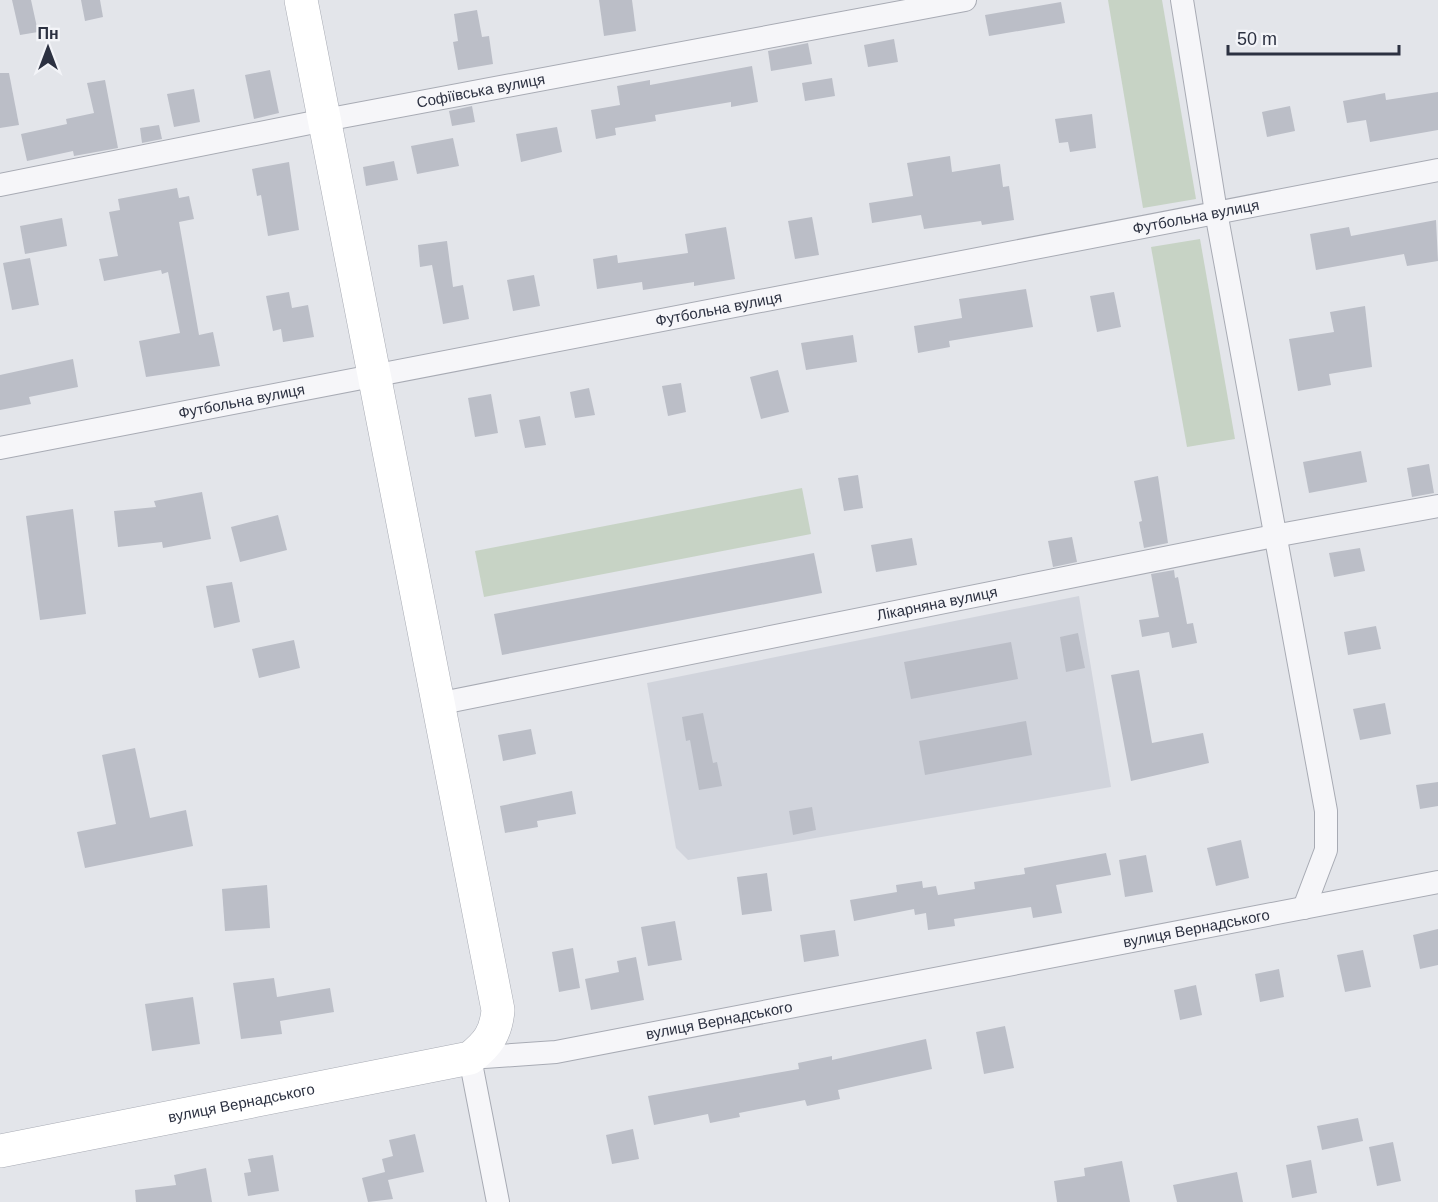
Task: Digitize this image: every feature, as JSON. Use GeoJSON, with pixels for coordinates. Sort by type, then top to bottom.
{"type":"FeatureCollection","features":[{"type":"Feature","properties":{"kind":"street"},"geometry":{"type":"LineString","coordinates":[[301,0],[498,1010],[496,1028],[487,1045],[470,1058],[498,1202]]}},
{"type":"Feature","properties":{"kind":"street","name":"Софіївська вулиця"},"geometry":{"type":"LineString","coordinates":[[0,185],[325,120],[964,0]]}},
{"type":"Feature","properties":{"kind":"street"},"geometry":{"type":"LineString","coordinates":[[1182,0],[1216,212],[1326,811],[1326,850],[1304,908]]}},
{"type":"Feature","properties":{"kind":"street","name":"Футбольна вулиця"},"geometry":{"type":"LineString","coordinates":[[0,448],[1438,170]]}},
{"type":"Feature","properties":{"kind":"street","name":"Лікарняна вулиця"},"geometry":{"type":"LineString","coordinates":[[437,704],[1274,536],[1438,506]]}},
{"type":"Feature","properties":{"kind":"street","name":"вулиця Вернадського"},"geometry":{"type":"LineString","coordinates":[[0,1151],[470,1058],[556,1052],[1438,882]]}},
{"type":"Feature","properties":{"kind":"shaded area"},"geometry":{"type":"Polygon","coordinates":[[[1079,596],[1111,787],[688,860],[676,848],[647,683],[1079,596]]]}},
{"type":"Feature","properties":{"kind":"green space"},"geometry":{"type":"Polygon","coordinates":[[[1108,0],[1162,0],[1196,199],[1143,208],[1108,0]]]}},
{"type":"Feature","properties":{"kind":"green space"},"geometry":{"type":"Polygon","coordinates":[[[1200,239],[1235,439],[1187,447],[1151,247],[1200,239]]]}},
{"type":"Feature","properties":{"kind":"green space"},"geometry":{"type":"Polygon","coordinates":[[[802,488],[811,534],[484,597],[475,551],[802,488]]]}},
{"type":"Feature","properties":{"kind":"building"},"geometry":{"type":"Polygon","coordinates":[[[12,0],[31,0],[38,32],[20,35],[12,0]]]}},
{"type":"Feature","properties":{"kind":"building"},"geometry":{"type":"Polygon","coordinates":[[[81,0],[100,0],[103,17],[85,21],[81,0]]]}},
{"type":"Feature","properties":{"kind":"building"},"geometry":{"type":"Polygon","coordinates":[[[599,0],[632,0],[636,31],[604,36],[599,0]]]}},
{"type":"Feature","properties":{"kind":"building"},"geometry":{"type":"Polygon","coordinates":[[[1061,2],[1065,23],[989,36],[985,15],[1061,2]]]}},
{"type":"Feature","properties":{"kind":"building"},"geometry":{"type":"Polygon","coordinates":[[[477,10],[482,37],[489,36],[493,64],[458,70],[453,42],[458,41],[454,14],[477,10]]]}},
{"type":"Feature","properties":{"kind":"building"},"geometry":{"type":"Polygon","coordinates":[[[894,39],[898,62],[868,67],[864,45],[894,39]]]}},
{"type":"Feature","properties":{"kind":"building"},"geometry":{"type":"Polygon","coordinates":[[[808,43],[812,64],[771,71],[768,51],[808,43]]]}},
{"type":"Feature","properties":{"kind":"building"},"geometry":{"type":"Polygon","coordinates":[[[752,66],[758,102],[731,107],[731,102],[655,115],[656,121],[615,128],[616,135],[596,139],[591,110],[620,105],[617,86],[650,80],[650,85],[752,66]]]}},
{"type":"Feature","properties":{"kind":"building"},"geometry":{"type":"Polygon","coordinates":[[[270,70],[279,113],[254,119],[245,75],[270,70]]]}},
{"type":"Feature","properties":{"kind":"building"},"geometry":{"type":"Polygon","coordinates":[[[0,73],[9,73],[19,125],[0,128],[0,73]]]}},
{"type":"Feature","properties":{"kind":"building"},"geometry":{"type":"Polygon","coordinates":[[[832,78],[835,96],[805,101],[802,83],[832,78]]]}},
{"type":"Feature","properties":{"kind":"building"},"geometry":{"type":"Polygon","coordinates":[[[105,80],[118,148],[74,156],[73,151],[27,161],[21,134],[67,124],[66,119],[94,113],[87,83],[105,80]]]}},
{"type":"Feature","properties":{"kind":"building"},"geometry":{"type":"Polygon","coordinates":[[[194,89],[200,122],[174,127],[167,94],[194,89]]]}},
{"type":"Feature","properties":{"kind":"building"},"geometry":{"type":"Polygon","coordinates":[[[1438,92],[1438,130],[1370,142],[1366,120],[1347,123],[1343,101],[1385,93],[1386,100],[1438,92]]]}},
{"type":"Feature","properties":{"kind":"building"},"geometry":{"type":"Polygon","coordinates":[[[472,106],[475,122],[452,126],[449,111],[472,106]]]}},
{"type":"Feature","properties":{"kind":"building"},"geometry":{"type":"Polygon","coordinates":[[[1290,106],[1295,131],[1267,137],[1262,112],[1290,106]]]}},
{"type":"Feature","properties":{"kind":"building"},"geometry":{"type":"Polygon","coordinates":[[[1092,114],[1096,148],[1070,152],[1068,142],[1059,143],[1055,119],[1092,114]]]}},
{"type":"Feature","properties":{"kind":"building"},"geometry":{"type":"Polygon","coordinates":[[[159,125],[162,139],[142,143],[140,128],[159,125]]]}},
{"type":"Feature","properties":{"kind":"building"},"geometry":{"type":"Polygon","coordinates":[[[557,127],[562,152],[521,162],[516,134],[557,127]]]}},
{"type":"Feature","properties":{"kind":"building"},"geometry":{"type":"Polygon","coordinates":[[[453,138],[459,166],[417,174],[411,146],[453,138]]]}},
{"type":"Feature","properties":{"kind":"building"},"geometry":{"type":"Polygon","coordinates":[[[950,156],[952,172],[1000,164],[1003,187],[1009,186],[1014,220],[982,225],[981,221],[924,229],[921,215],[872,223],[869,203],[913,196],[907,163],[950,156]]]}},
{"type":"Feature","properties":{"kind":"building"},"geometry":{"type":"Polygon","coordinates":[[[394,161],[398,180],[366,186],[363,167],[394,161]]]}},
{"type":"Feature","properties":{"kind":"building"},"geometry":{"type":"Polygon","coordinates":[[[289,162],[299,230],[268,236],[261,195],[257,196],[252,169],[289,162]]]}},
{"type":"Feature","properties":{"kind":"building"},"geometry":{"type":"Polygon","coordinates":[[[177,188],[179,198],[189,196],[194,219],[179,222],[199,335],[213,332],[220,366],[146,377],[139,341],[180,333],[168,272],[162,274],[161,270],[104,281],[99,259],[118,256],[109,212],[120,210],[118,199],[177,188]]]}},
{"type":"Feature","properties":{"kind":"building"},"geometry":{"type":"Polygon","coordinates":[[[812,217],[819,255],[795,259],[788,221],[812,217]]]}},
{"type":"Feature","properties":{"kind":"building"},"geometry":{"type":"Polygon","coordinates":[[[62,218],[67,246],[25,254],[20,226],[62,218]]]}},
{"type":"Feature","properties":{"kind":"building"},"geometry":{"type":"Polygon","coordinates":[[[1436,220],[1438,261],[1407,266],[1404,254],[1316,270],[1310,234],[1349,227],[1351,236],[1436,220]]]}},
{"type":"Feature","properties":{"kind":"building"},"geometry":{"type":"Polygon","coordinates":[[[726,227],[735,279],[694,286],[694,282],[643,290],[642,282],[597,289],[593,259],[617,255],[618,263],[688,253],[685,234],[726,227]]]}},
{"type":"Feature","properties":{"kind":"building"},"geometry":{"type":"Polygon","coordinates":[[[447,241],[453,287],[463,285],[469,319],[443,324],[432,265],[420,267],[418,245],[447,241]]]}},
{"type":"Feature","properties":{"kind":"building"},"geometry":{"type":"Polygon","coordinates":[[[30,258],[39,305],[12,310],[3,263],[30,258]]]}},
{"type":"Feature","properties":{"kind":"building"},"geometry":{"type":"Polygon","coordinates":[[[534,275],[540,306],[513,311],[507,280],[534,275]]]}},
{"type":"Feature","properties":{"kind":"building"},"geometry":{"type":"Polygon","coordinates":[[[1026,289],[1033,327],[949,341],[950,347],[918,353],[914,326],[962,318],[959,299],[1026,289]]]}},
{"type":"Feature","properties":{"kind":"building"},"geometry":{"type":"Polygon","coordinates":[[[289,292],[292,308],[308,305],[314,337],[283,342],[281,329],[273,331],[266,296],[289,292]]]}},
{"type":"Feature","properties":{"kind":"building"},"geometry":{"type":"Polygon","coordinates":[[[1114,292],[1121,327],[1097,332],[1090,296],[1114,292]]]}},
{"type":"Feature","properties":{"kind":"building"},"geometry":{"type":"Polygon","coordinates":[[[1365,306],[1372,367],[1329,374],[1331,385],[1298,391],[1289,339],[1334,332],[1330,312],[1365,306]]]}},
{"type":"Feature","properties":{"kind":"building"},"geometry":{"type":"Polygon","coordinates":[[[853,335],[857,362],[806,370],[801,343],[853,335]]]}},
{"type":"Feature","properties":{"kind":"building"},"geometry":{"type":"Polygon","coordinates":[[[73,359],[78,387],[29,397],[31,404],[0,410],[0,375],[73,359]]]}},
{"type":"Feature","properties":{"kind":"building"},"geometry":{"type":"Polygon","coordinates":[[[778,370],[789,412],[761,419],[750,377],[778,370]]]}},
{"type":"Feature","properties":{"kind":"building"},"geometry":{"type":"Polygon","coordinates":[[[681,383],[686,412],[668,416],[662,386],[681,383]]]}},
{"type":"Feature","properties":{"kind":"building"},"geometry":{"type":"Polygon","coordinates":[[[589,388],[595,415],[575,418],[570,392],[589,388]]]}},
{"type":"Feature","properties":{"kind":"building"},"geometry":{"type":"Polygon","coordinates":[[[491,394],[498,433],[475,437],[468,398],[491,394]]]}},
{"type":"Feature","properties":{"kind":"building"},"geometry":{"type":"Polygon","coordinates":[[[540,416],[546,445],[525,448],[519,420],[540,416]]]}},
{"type":"Feature","properties":{"kind":"building"},"geometry":{"type":"Polygon","coordinates":[[[1361,451],[1367,482],[1309,493],[1303,462],[1361,451]]]}},
{"type":"Feature","properties":{"kind":"building"},"geometry":{"type":"Polygon","coordinates":[[[1429,464],[1434,493],[1412,497],[1407,468],[1429,464]]]}},
{"type":"Feature","properties":{"kind":"building"},"geometry":{"type":"Polygon","coordinates":[[[858,475],[863,508],[844,511],[838,478],[858,475]]]}},
{"type":"Feature","properties":{"kind":"building"},"geometry":{"type":"Polygon","coordinates":[[[1158,476],[1168,543],[1144,548],[1139,522],[1142,521],[1134,481],[1158,476]]]}},
{"type":"Feature","properties":{"kind":"building"},"geometry":{"type":"Polygon","coordinates":[[[202,492],[211,539],[163,548],[162,542],[118,547],[114,511],[156,507],[154,501],[202,492]]]}},
{"type":"Feature","properties":{"kind":"building"},"geometry":{"type":"Polygon","coordinates":[[[73,509],[86,614],[40,620],[26,516],[73,509]]]}},
{"type":"Feature","properties":{"kind":"building"},"geometry":{"type":"Polygon","coordinates":[[[278,515],[287,550],[240,562],[231,527],[278,515]]]}},
{"type":"Feature","properties":{"kind":"building"},"geometry":{"type":"Polygon","coordinates":[[[1072,537],[1077,562],[1053,567],[1048,541],[1072,537]]]}},
{"type":"Feature","properties":{"kind":"building"},"geometry":{"type":"Polygon","coordinates":[[[912,538],[917,565],[876,572],[871,545],[912,538]]]}},
{"type":"Feature","properties":{"kind":"building"},"geometry":{"type":"Polygon","coordinates":[[[1360,548],[1365,571],[1334,577],[1329,553],[1360,548]]]}},
{"type":"Feature","properties":{"kind":"building"},"geometry":{"type":"Polygon","coordinates":[[[814,553],[822,593],[502,655],[494,614],[814,553]]]}},
{"type":"Feature","properties":{"kind":"building"},"geometry":{"type":"Polygon","coordinates":[[[1174,570],[1175,578],[1178,577],[1187,624],[1193,623],[1197,643],[1172,648],[1169,632],[1142,637],[1139,620],[1159,617],[1151,574],[1174,570]]]}},
{"type":"Feature","properties":{"kind":"building"},"geometry":{"type":"Polygon","coordinates":[[[232,582],[240,622],[214,628],[206,586],[232,582]]]}},
{"type":"Feature","properties":{"kind":"building"},"geometry":{"type":"Polygon","coordinates":[[[1376,626],[1381,649],[1348,655],[1344,632],[1376,626]]]}},
{"type":"Feature","properties":{"kind":"building"},"geometry":{"type":"Polygon","coordinates":[[[1078,633],[1085,668],[1066,672],[1060,637],[1078,633]]]}},
{"type":"Feature","properties":{"kind":"building"},"geometry":{"type":"Polygon","coordinates":[[[294,640],[300,668],[259,678],[252,649],[294,640]]]}},
{"type":"Feature","properties":{"kind":"building"},"geometry":{"type":"Polygon","coordinates":[[[1011,642],[1018,679],[911,699],[904,662],[1011,642]]]}},
{"type":"Feature","properties":{"kind":"building"},"geometry":{"type":"Polygon","coordinates":[[[1139,670],[1152,743],[1203,733],[1209,763],[1131,781],[1111,675],[1139,670]]]}},
{"type":"Feature","properties":{"kind":"building"},"geometry":{"type":"Polygon","coordinates":[[[1385,703],[1391,734],[1360,740],[1353,709],[1385,703]]]}},
{"type":"Feature","properties":{"kind":"building"},"geometry":{"type":"Polygon","coordinates":[[[703,713],[713,763],[717,762],[722,786],[699,790],[690,740],[686,741],[682,717],[703,713]]]}},
{"type":"Feature","properties":{"kind":"building"},"geometry":{"type":"Polygon","coordinates":[[[1026,721],[1032,755],[925,775],[919,741],[1026,721]]]}},
{"type":"Feature","properties":{"kind":"building"},"geometry":{"type":"Polygon","coordinates":[[[531,729],[536,754],[503,761],[498,735],[531,729]]]}},
{"type":"Feature","properties":{"kind":"building"},"geometry":{"type":"Polygon","coordinates":[[[135,748],[150,818],[186,810],[193,846],[85,868],[77,832],[116,824],[102,755],[135,748]]]}},
{"type":"Feature","properties":{"kind":"building"},"geometry":{"type":"Polygon","coordinates":[[[1438,782],[1438,806],[1420,809],[1416,785],[1438,782]]]}},
{"type":"Feature","properties":{"kind":"building"},"geometry":{"type":"Polygon","coordinates":[[[572,791],[576,814],[537,821],[538,827],[505,833],[500,806],[572,791]]]}},
{"type":"Feature","properties":{"kind":"building"},"geometry":{"type":"Polygon","coordinates":[[[812,807],[816,830],[793,835],[789,811],[812,807]]]}},
{"type":"Feature","properties":{"kind":"building"},"geometry":{"type":"Polygon","coordinates":[[[1241,840],[1249,878],[1216,886],[1207,848],[1241,840]]]}},
{"type":"Feature","properties":{"kind":"building"},"geometry":{"type":"Polygon","coordinates":[[[1106,853],[1111,875],[1056,885],[1062,913],[1033,918],[1031,907],[954,919],[955,926],[928,930],[926,913],[915,915],[914,909],[854,921],[850,900],[897,892],[896,885],[922,881],[923,888],[936,886],[938,895],[975,889],[974,882],[1025,874],[1024,868],[1106,853]]]}},
{"type":"Feature","properties":{"kind":"building"},"geometry":{"type":"Polygon","coordinates":[[[1146,855],[1153,892],[1125,897],[1119,860],[1146,855]]]}},
{"type":"Feature","properties":{"kind":"building"},"geometry":{"type":"Polygon","coordinates":[[[767,873],[772,911],[742,915],[737,877],[767,873]]]}},
{"type":"Feature","properties":{"kind":"building"},"geometry":{"type":"Polygon","coordinates":[[[267,885],[270,928],[225,931],[222,889],[267,885]]]}},
{"type":"Feature","properties":{"kind":"building"},"geometry":{"type":"Polygon","coordinates":[[[675,921],[682,960],[648,966],[641,927],[675,921]]]}},
{"type":"Feature","properties":{"kind":"building"},"geometry":{"type":"Polygon","coordinates":[[[1438,929],[1438,965],[1420,969],[1413,935],[1438,929]]]}},
{"type":"Feature","properties":{"kind":"building"},"geometry":{"type":"Polygon","coordinates":[[[835,930],[839,956],[804,962],[800,935],[835,930]]]}},
{"type":"Feature","properties":{"kind":"building"},"geometry":{"type":"Polygon","coordinates":[[[573,948],[580,988],[559,992],[552,952],[573,948]]]}},
{"type":"Feature","properties":{"kind":"building"},"geometry":{"type":"Polygon","coordinates":[[[1363,950],[1371,987],[1345,992],[1337,955],[1363,950]]]}},
{"type":"Feature","properties":{"kind":"building"},"geometry":{"type":"Polygon","coordinates":[[[636,957],[644,1000],[591,1010],[585,979],[619,972],[617,961],[636,957]]]}},
{"type":"Feature","properties":{"kind":"building"},"geometry":{"type":"Polygon","coordinates":[[[1279,969],[1284,997],[1260,1002],[1255,974],[1279,969]]]}},
{"type":"Feature","properties":{"kind":"building"},"geometry":{"type":"Polygon","coordinates":[[[274,978],[277,997],[330,988],[334,1012],[280,1021],[282,1034],[241,1039],[233,983],[274,978]]]}},
{"type":"Feature","properties":{"kind":"building"},"geometry":{"type":"Polygon","coordinates":[[[1196,985],[1202,1015],[1180,1020],[1174,990],[1196,985]]]}},
{"type":"Feature","properties":{"kind":"building"},"geometry":{"type":"Polygon","coordinates":[[[193,997],[200,1044],[152,1051],[145,1004],[193,997]]]}},
{"type":"Feature","properties":{"kind":"building"},"geometry":{"type":"Polygon","coordinates":[[[1005,1026],[1014,1068],[984,1074],[976,1032],[1005,1026]]]}},
{"type":"Feature","properties":{"kind":"building"},"geometry":{"type":"Polygon","coordinates":[[[926,1039],[932,1069],[838,1090],[840,1099],[807,1106],[805,1100],[739,1113],[740,1117],[710,1123],[708,1114],[654,1125],[648,1096],[799,1069],[798,1063],[832,1056],[832,1060],[926,1039]]]}},
{"type":"Feature","properties":{"kind":"building"},"geometry":{"type":"Polygon","coordinates":[[[1358,1118],[1363,1141],[1322,1150],[1317,1126],[1358,1118]]]}},
{"type":"Feature","properties":{"kind":"building"},"geometry":{"type":"Polygon","coordinates":[[[633,1129],[639,1159],[612,1164],[606,1135],[633,1129]]]}},
{"type":"Feature","properties":{"kind":"building"},"geometry":{"type":"Polygon","coordinates":[[[415,1134],[424,1172],[388,1180],[393,1199],[368,1202],[362,1178],[385,1172],[382,1159],[393,1156],[389,1140],[415,1134]]]}},
{"type":"Feature","properties":{"kind":"building"},"geometry":{"type":"Polygon","coordinates":[[[1393,1142],[1401,1181],[1377,1186],[1369,1147],[1393,1142]]]}},
{"type":"Feature","properties":{"kind":"building"},"geometry":{"type":"Polygon","coordinates":[[[273,1155],[279,1191],[248,1196],[244,1173],[251,1172],[248,1159],[273,1155]]]}},
{"type":"Feature","properties":{"kind":"building"},"geometry":{"type":"Polygon","coordinates":[[[1311,1160],[1317,1193],[1292,1198],[1286,1165],[1311,1160]]]}},
{"type":"Feature","properties":{"kind":"building"},"geometry":{"type":"Polygon","coordinates":[[[1122,1161],[1130,1202],[1057,1202],[1054,1181],[1085,1176],[1084,1168],[1122,1161]]]}},
{"type":"Feature","properties":{"kind":"building"},"geometry":{"type":"Polygon","coordinates":[[[206,1168],[212,1202],[136,1202],[135,1190],[176,1185],[174,1175],[206,1168]]]}},
{"type":"Feature","properties":{"kind":"building"},"geometry":{"type":"Polygon","coordinates":[[[1237,1172],[1243,1202],[1177,1202],[1173,1185],[1237,1172]]]}}]}
